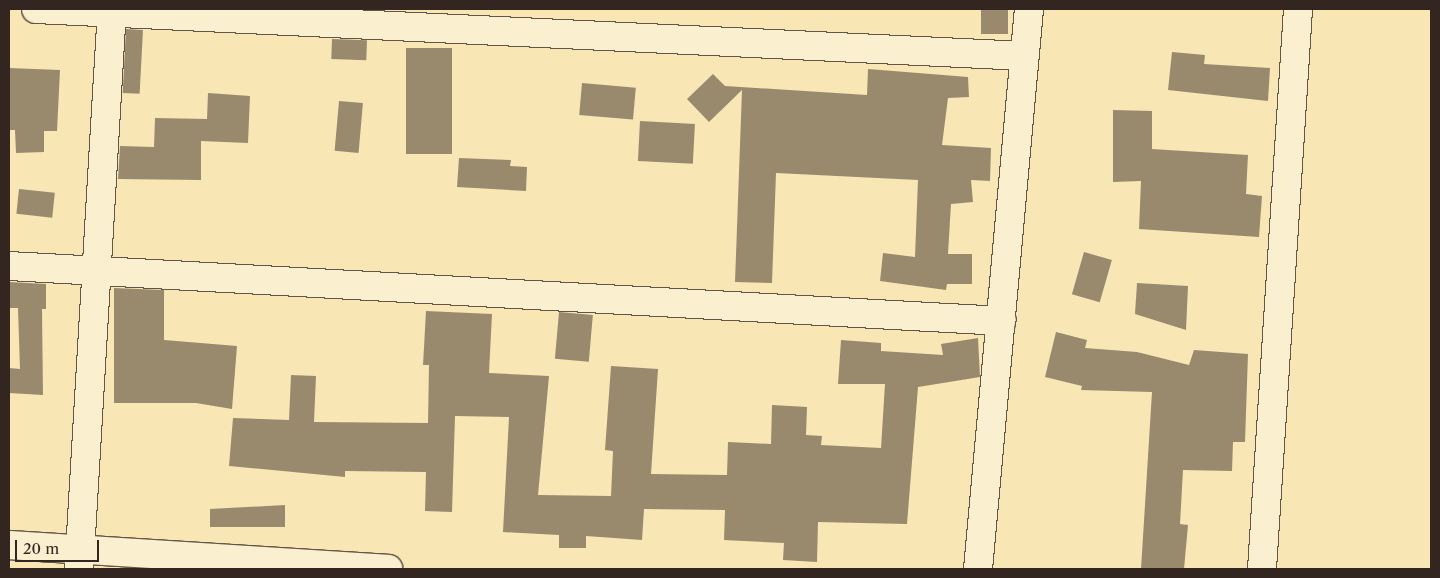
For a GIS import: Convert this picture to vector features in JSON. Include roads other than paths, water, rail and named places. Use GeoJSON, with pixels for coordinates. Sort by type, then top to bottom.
{"type":"FeatureCollection","features":[{"type":"Feature","properties":{"kind":"street"},"geometry":{"type":"LineString","coordinates":[[36,9],[112,11],[1024,56]]}},
{"type":"Feature","properties":{"kind":"street"},"geometry":{"type":"LineString","coordinates":[[978,569],[1029,9]]}},
{"type":"Feature","properties":{"kind":"street"},"geometry":{"type":"LineString","coordinates":[[1262,569],[1298,9]]}},
{"type":"Feature","properties":{"kind":"street"},"geometry":{"type":"LineString","coordinates":[[80,560],[112,11]]}},
{"type":"Feature","properties":{"kind":"street"},"geometry":{"type":"LineString","coordinates":[[9,266],[1001,321]]}},
{"type":"Feature","properties":{"kind":"street"},"geometry":{"type":"LineString","coordinates":[[9,545],[80,560],[388,569]]}}]}
